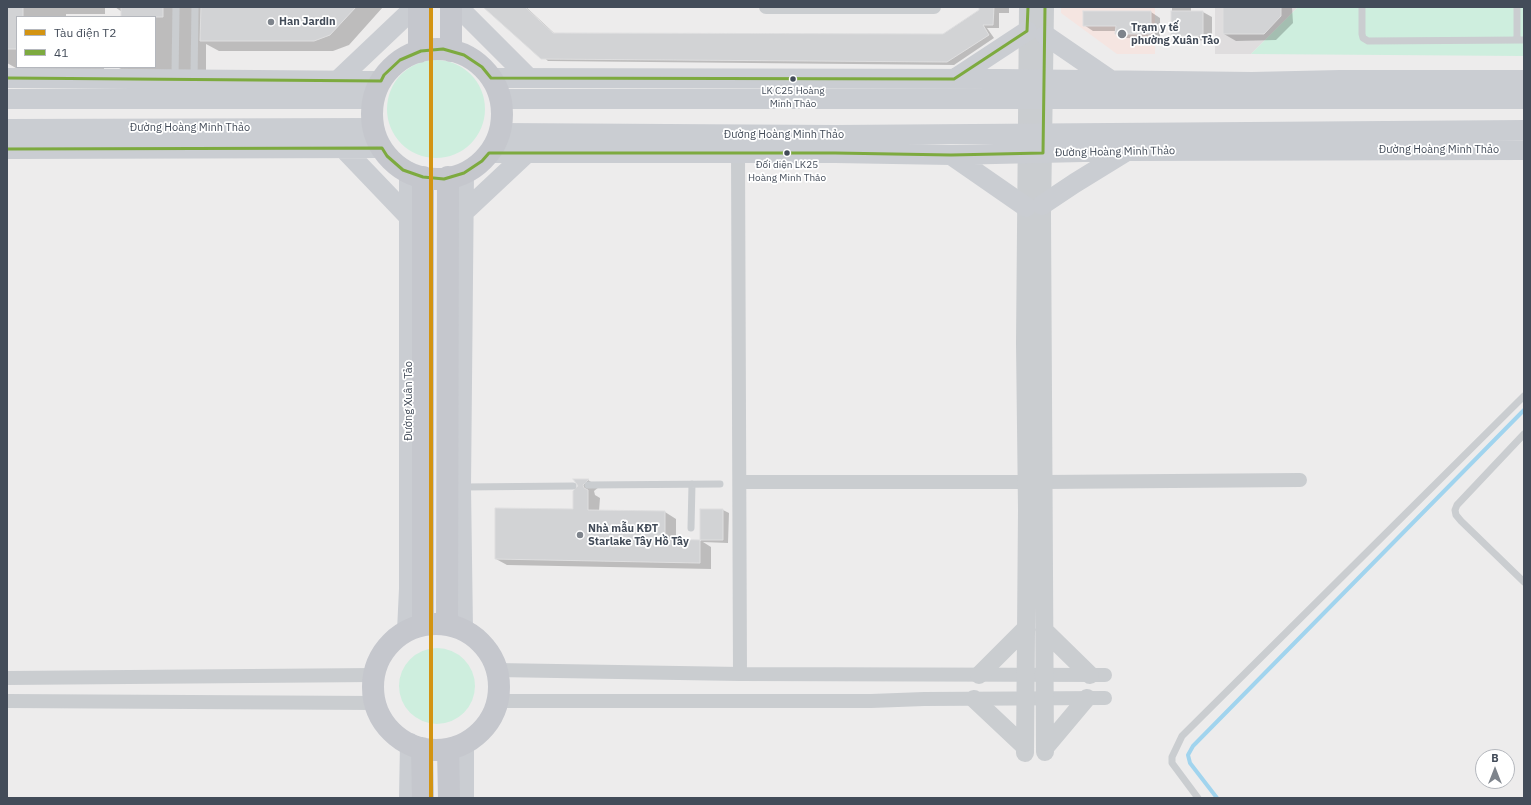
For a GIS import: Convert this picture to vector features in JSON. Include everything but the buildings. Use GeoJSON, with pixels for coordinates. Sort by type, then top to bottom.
{"type":"FeatureCollection","features":[{"type":"Feature","properties":{"kind":"main road"},"geometry":{"type":"LineString","coordinates":[[337,80],[415,7]]}},
{"type":"Feature","properties":{"kind":"main road"},"geometry":{"type":"LineString","coordinates":[[419,7],[419,52]]}},
{"type":"Feature","properties":{"kind":"main road"},"geometry":{"type":"LineString","coordinates":[[451,7],[451,51]]}},
{"type":"Feature","properties":{"kind":"main road"},"geometry":{"type":"LineString","coordinates":[[458,7],[529,78]]}},
{"type":"Feature","properties":{"kind":"main road"},"geometry":{"type":"LineString","coordinates":[[954,89],[1036,33],[1112,80]]}},
{"type":"Feature","properties":{"kind":"main road"},"geometry":{"type":"LineString","coordinates":[[443,49],[451,51],[464,55],[482,67],[495,84],[501,104],[500,133],[490,152],[482,161],[456,175],[416,175],[403,170],[387,156],[376,137],[371,116],[378,90],[384,75],[400,60],[419,52],[443,49]]}},
{"type":"Feature","properties":{"kind":"main road"},"geometry":{"type":"LineString","coordinates":[[7,78],[75,74],[185,80],[337,80],[378,90]]}},
{"type":"Feature","properties":{"kind":"main road"},"geometry":{"type":"LineString","coordinates":[[491,78],[954,89],[1027,99],[1252,91],[1340,80],[1524,80]]}},
{"type":"Feature","properties":{"kind":"main road"},"geometry":{"type":"LineString","coordinates":[[500,99],[954,89],[1027,80],[1112,80],[1252,91],[1524,99]]}},
{"type":"Feature","properties":{"kind":"main road"},"geometry":{"type":"LineString","coordinates":[[7,99],[378,90]]}},
{"type":"Feature","properties":{"kind":"main road","name":"Đường Hoàng Minh Thảo"},"geometry":{"type":"LineString","coordinates":[[7,129],[374,128]]}},
{"type":"Feature","properties":{"kind":"main road","name":"Đường Hoàng Minh Thảo"},"geometry":{"type":"LineString","coordinates":[[500,133],[835,144],[951,155],[1035,153],[1127,141],[1524,130]]}},
{"type":"Feature","properties":{"kind":"main road","name":"Đường Hoàng Minh Thảo"},"geometry":{"type":"LineString","coordinates":[[490,152],[738,152],[835,144],[1026,132],[1127,141],[1524,150]]}},
{"type":"Feature","properties":{"kind":"main road"},"geometry":{"type":"LineString","coordinates":[[951,155],[1037,209],[1075,183],[1127,141]]}},
{"type":"Feature","properties":{"kind":"main road"},"geometry":{"type":"LineString","coordinates":[[343,148],[409,217]]}},
{"type":"Feature","properties":{"kind":"main road","name":"Đường Hoàng Minh Thảo"},"geometry":{"type":"LineString","coordinates":[[7,149],[382,148]]}},
{"type":"Feature","properties":{"kind":"main road"},"geometry":{"type":"LineString","coordinates":[[463,213],[527,152]]}},
{"type":"Feature","properties":{"kind":"main road","name":"Đường Xuân Tảo"},"geometry":{"type":"LineString","coordinates":[[415,628],[409,589],[409,217],[416,175]]}},
{"type":"Feature","properties":{"kind":"main road","name":"Đường Xuân Tảo"},"geometry":{"type":"LineString","coordinates":[[415,628],[416,175]]}},
{"type":"Feature","properties":{"kind":"main road"},"geometry":{"type":"LineString","coordinates":[[455,627],[461,487],[463,213],[456,175]]}},
{"type":"Feature","properties":{"kind":"main road"},"geometry":{"type":"LineString","coordinates":[[455,627],[456,175]]}},
{"type":"Feature","properties":{"kind":"main road"},"geometry":{"type":"LineString","coordinates":[[455,627],[480,642],[493,660],[498,680],[497,701],[489,721],[474,736],[456,746],[416,745],[404,741],[390,731],[380,716],[375,703],[372,682],[376,665],[383,651],[394,639],[415,628],[455,627]]}},
{"type":"Feature","properties":{"kind":"main road"},"geometry":{"type":"LineString","coordinates":[[409,798],[416,745]]}},
{"type":"Feature","properties":{"kind":"main road"},"geometry":{"type":"LineString","coordinates":[[416,745],[423,798]]}},
{"type":"Feature","properties":{"kind":"main road"},"geometry":{"type":"LineString","coordinates":[[449,798],[456,746]]}},
{"type":"Feature","properties":{"kind":"main road"},"geometry":{"type":"LineString","coordinates":[[456,746],[464,798]]}},
{"type":"Feature","properties":{"kind":"street"},"geometry":{"type":"LineString","coordinates":[[766,7],[934,7]]}},
{"type":"Feature","properties":{"kind":"street"},"geometry":{"type":"LineString","coordinates":[[1028,7],[1036,33],[1035,153],[1044,482],[1045,750],[1087,698]]}},
{"type":"Feature","properties":{"kind":"street"},"geometry":{"type":"LineString","coordinates":[[1035,153],[1026,132],[1027,80],[1036,33],[1045,7]]}},
{"type":"Feature","properties":{"kind":"street"},"geometry":{"type":"LineString","coordinates":[[738,152],[740,674]]}},
{"type":"Feature","properties":{"kind":"street"},"geometry":{"type":"LineString","coordinates":[[974,699],[1025,750],[1026,482],[1037,209]]}},
{"type":"Feature","properties":{"kind":"street"},"geometry":{"type":"LineString","coordinates":[[1044,482],[1300,480]]}},
{"type":"Feature","properties":{"kind":"street"},"geometry":{"type":"LineString","coordinates":[[740,482],[1026,482]]}},
{"type":"Feature","properties":{"kind":"street"},"geometry":{"type":"LineString","coordinates":[[979,675],[1026,628]]}},
{"type":"Feature","properties":{"kind":"street"},"geometry":{"type":"LineString","coordinates":[[1044,630],[1097,675]]}},
{"type":"Feature","properties":{"kind":"street"},"geometry":{"type":"LineString","coordinates":[[496,670],[740,674],[1097,675]]}},
{"type":"Feature","properties":{"kind":"street"},"geometry":{"type":"LineString","coordinates":[[7,678],[374,675]]}},
{"type":"Feature","properties":{"kind":"street"},"geometry":{"type":"LineString","coordinates":[[497,701],[871,702],[974,699],[1105,698]]}},
{"type":"Feature","properties":{"kind":"street"},"geometry":{"type":"LineString","coordinates":[[7,700],[375,703]]}},
{"type":"Feature","properties":{"kind":"lane"},"geometry":{"type":"LineString","coordinates":[[176,7],[185,80]]}},
{"type":"Feature","properties":{"kind":"lane"},"geometry":{"type":"LineString","coordinates":[[185,80],[195,7]]}},
{"type":"Feature","properties":{"kind":"lane"},"geometry":{"type":"LineString","coordinates":[[1362,7],[1362,34],[1363,38],[1368,41],[1520,40],[1517,7]]}},
{"type":"Feature","properties":{"kind":"lane"},"geometry":{"type":"LineString","coordinates":[[1198,798],[1174,766],[1172,757],[1182,736],[1524,396]]}},
{"type":"Feature","properties":{"kind":"lane"},"geometry":{"type":"LineString","coordinates":[[1524,434],[1457,505],[1455,510],[1456,515],[1461,521],[1524,582]]}},
{"type":"Feature","properties":{"kind":"lane"},"geometry":{"type":"LineString","coordinates":[[691,528],[692,484]]}},
{"type":"Feature","properties":{"kind":"lane"},"geometry":{"type":"LineString","coordinates":[[588,486],[720,484]]}},
{"type":"Feature","properties":{"kind":"lane"},"geometry":{"type":"LineString","coordinates":[[461,487],[573,486]]}},
{"type":"Feature","properties":{"kind":"shaded area","name":"Trạm y tế phường Xuân Tảo"},"geometry":{"type":"Polygon","coordinates":[[[1061,7],[1155,7],[1155,54],[1117,54],[1061,13],[1061,7]]]}},
{"type":"Feature","properties":{"kind":"shaded area"},"geometry":{"type":"Polygon","coordinates":[[[1215,7],[1298,7],[1251,54],[1215,54],[1215,7]]]}},
{"type":"Feature","properties":{"kind":"green space"},"geometry":{"type":"Polygon","coordinates":[[[1298,7],[1524,7],[1524,56],[1251,54],[1298,7]]]}},
{"type":"Feature","properties":{"kind":"green space"},"geometry":{"type":"Polygon","coordinates":[[[436,60],[455,63],[471,74],[482,90],[485,109],[482,128],[471,144],[455,155],[436,158],[417,155],[401,144],[390,128],[387,109],[390,90],[401,74],[417,63],[436,60]]]}},
{"type":"Feature","properties":{"kind":"green space"},"geometry":{"type":"Polygon","coordinates":[[[429,648],[445,648],[458,654],[469,665],[475,678],[473,701],[458,718],[445,724],[429,724],[416,718],[401,701],[399,694],[399,678],[405,665],[422,650],[429,648]]]}},
{"type":"Feature","properties":{"kind":"waterway"},"geometry":{"type":"LineString","coordinates":[[1217,798],[1190,763],[1188,755],[1193,746],[1524,410]]}},
{"type":"Feature","properties":{"kind":"metro line","name":"T2"},"geometry":{"type":"LineString","coordinates":[[431,7],[431,798]]}},
{"type":"Feature","properties":{"kind":"transit line","name":"41"},"geometry":{"type":"LineString","coordinates":[[7,78],[381,81],[384,75],[400,60],[421,51],[443,49],[464,55],[482,67],[491,78],[954,79],[1027,31],[1028,7]]}},
{"type":"Feature","properties":{"kind":"transit line","name":"41"},"geometry":{"type":"LineString","coordinates":[[7,149],[382,148],[387,156],[403,170],[423,177],[444,179],[464,173],[482,161],[489,153],[835,153],[951,155],[1043,153],[1045,7]]}},
{"type":"Feature","properties":{"kind":"place","name":"Han Jardin"},"geometry":{"type":"Point","coordinates":[271,22]}},
{"type":"Feature","properties":{"kind":"place","name":"Trạm y tế phường Xuân Tảo"},"geometry":{"type":"Point","coordinates":[1122,34]}},
{"type":"Feature","properties":{"kind":"place","name":"LK C25 Hoàng Minh Thảo"},"geometry":{"type":"Point","coordinates":[793,79]}},
{"type":"Feature","properties":{"kind":"place","name":"Đối diện LK25 Hoàng Minh Thảo"},"geometry":{"type":"Point","coordinates":[787,153]}},
{"type":"Feature","properties":{"kind":"place","name":"Nhà mẫu KĐT Starlake Tây Hồ Tây"},"geometry":{"type":"Point","coordinates":[580,535]}}]}
